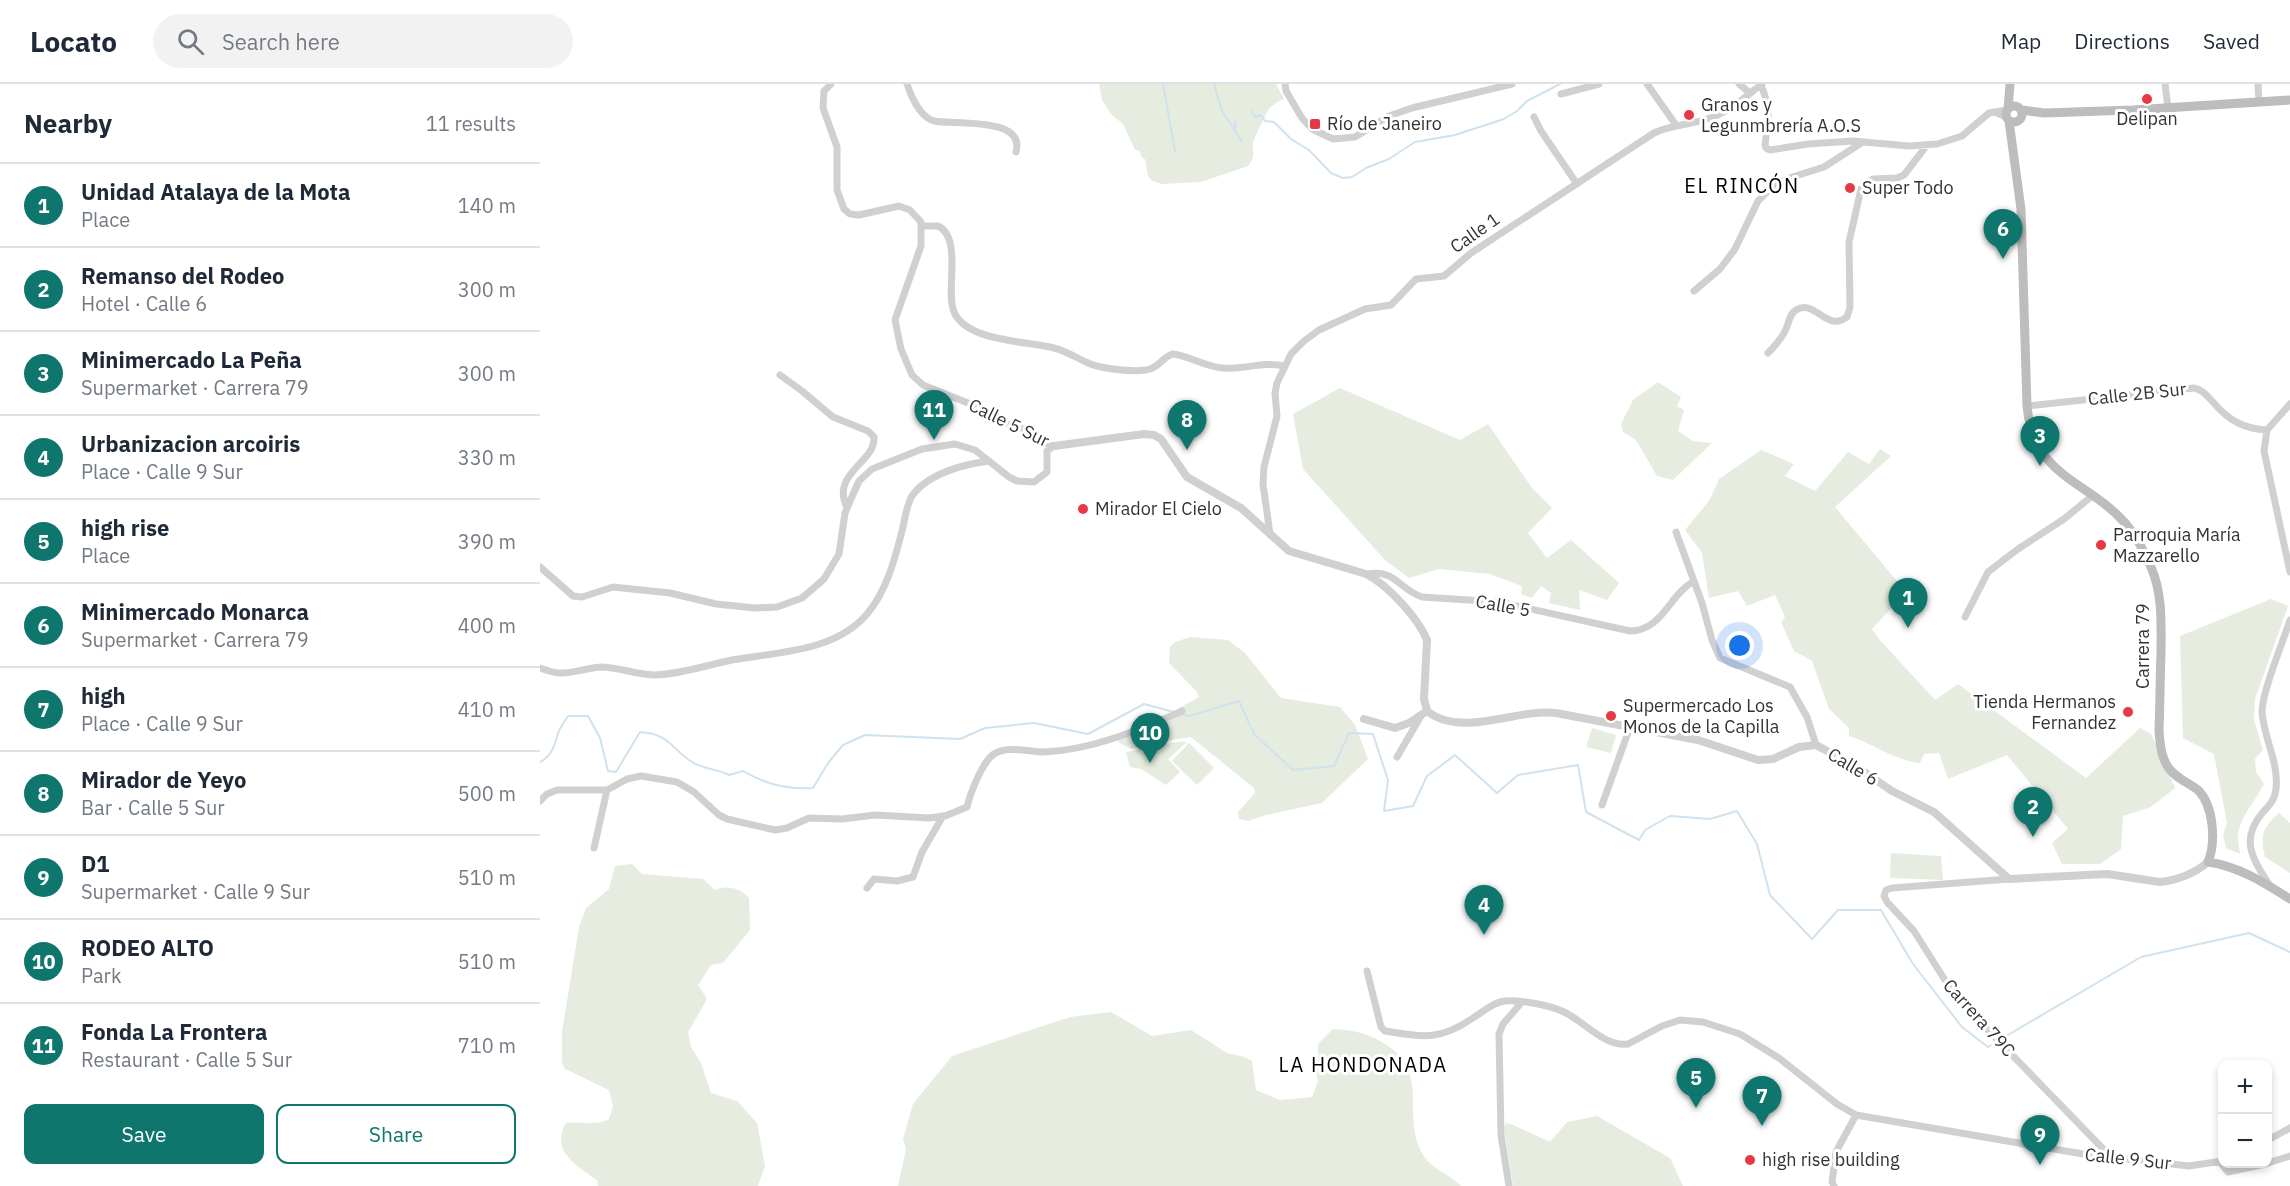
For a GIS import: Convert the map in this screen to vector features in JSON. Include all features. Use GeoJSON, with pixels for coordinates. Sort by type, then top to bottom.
{"type":"FeatureCollection","features":[{"type":"Feature","properties":{"kind":"main road"},"geometry":{"type":"LineString","coordinates":[[2010,84],[2009,94],[2013,114],[2168,108],[2290,100]]}},
{"type":"Feature","properties":{"kind":"main road","name":"Carrera 79"},"geometry":{"type":"LineString","coordinates":[[2013,114],[2011,138],[2021,208],[2027,406],[2031,431],[2042,454],[2056,470],[2126,524],[2146,557],[2157,582],[2161,609],[2159,731],[2162,751],[2171,771],[2197,790],[2206,802],[2212,841],[2208,862]]}},
{"type":"Feature","properties":{"kind":"main road"},"geometry":{"type":"LineString","coordinates":[[2208,862],[2225,866],[2271,887],[2290,899]]}},
{"type":"Feature","properties":{"kind":"street"},"geometry":{"type":"LineString","coordinates":[[831,84],[824,91],[823,108],[837,147],[837,190],[844,208],[850,214],[859,215],[888,207],[903,207],[917,216],[921,226],[938,226],[948,236],[953,305],[958,319],[993,338],[1057,349],[1095,366],[1151,369],[1173,354],[1220,368],[1239,368],[1265,363],[1284,366]]}},
{"type":"Feature","properties":{"kind":"street"},"geometry":{"type":"LineString","coordinates":[[907,84],[919,107],[933,121],[990,125],[1014,137],[1017,143],[1016,152]]}},
{"type":"Feature","properties":{"kind":"street"},"geometry":{"type":"LineString","coordinates":[[1285,84],[1286,91],[1302,118],[1312,129],[1333,139],[1355,137],[1389,116],[1412,108],[1512,84]]}},
{"type":"Feature","properties":{"kind":"street"},"geometry":{"type":"LineString","coordinates":[[1561,94],[1599,84]]}},
{"type":"Feature","properties":{"kind":"street"},"geometry":{"type":"LineString","coordinates":[[1647,84],[1676,125]]}},
{"type":"Feature","properties":{"kind":"street"},"geometry":{"type":"LineString","coordinates":[[1739,84],[1750,93],[1761,84],[1769,119],[1765,146],[1768,150],[1808,144],[1865,141],[1927,145],[1957,139],[1984,116],[1995,112],[2013,114]]}},
{"type":"Feature","properties":{"kind":"street"},"geometry":{"type":"LineString","coordinates":[[2165,84],[2168,108]]}},
{"type":"Feature","properties":{"kind":"street"},"geometry":{"type":"LineString","coordinates":[[2258,84],[2259,102]]}},
{"type":"Feature","properties":{"kind":"street","name":"Calle 1"},"geometry":{"type":"LineString","coordinates":[[1270,534],[1263,479],[1277,416],[1276,389],[1284,366],[1297,347],[1319,330],[1365,309],[1391,304],[1419,278],[1444,276],[1471,253],[1654,133],[1676,125],[1714,117],[1750,93]]}},
{"type":"Feature","properties":{"kind":"street"},"geometry":{"type":"LineString","coordinates":[[1534,117],[1577,184]]}},
{"type":"Feature","properties":{"kind":"street"},"geometry":{"type":"LineString","coordinates":[[1694,291],[1720,269],[1735,249],[1758,201],[1772,187],[1824,167],[1865,141]]}},
{"type":"Feature","properties":{"kind":"street"},"geometry":{"type":"LineString","coordinates":[[1768,353],[1781,338],[1796,310],[1808,308],[1832,322],[1847,318],[1850,307],[1849,242],[1861,189],[1873,179],[1902,176],[1927,145]]}},
{"type":"Feature","properties":{"kind":"street","name":"Calle 5 Sur"},"geometry":{"type":"LineString","coordinates":[[921,226],[920,252],[895,320],[904,360],[912,375],[923,385],[969,403],[997,421],[1021,428],[1054,446],[1144,434],[1154,435],[1161,439],[1187,477],[1233,502],[1294,553],[1366,574]]}},
{"type":"Feature","properties":{"kind":"street"},"geometry":{"type":"LineString","coordinates":[[780,375],[833,417],[872,435],[873,445],[845,484],[843,497],[847,507]]}},
{"type":"Feature","properties":{"kind":"street","name":"Calle 2B Sur"},"geometry":{"type":"LineString","coordinates":[[2027,406],[2194,388],[2202,391],[2230,419],[2250,429],[2267,430]]}},
{"type":"Feature","properties":{"kind":"street"},"geometry":{"type":"LineString","coordinates":[[2290,404],[2267,430],[2264,451],[2290,572]]}},
{"type":"Feature","properties":{"kind":"street"},"geometry":{"type":"LineString","coordinates":[[540,567],[573,596],[582,597],[613,587],[670,593],[716,603],[755,608],[777,607],[801,598],[824,579],[838,554],[847,507],[860,481],[866,474],[881,465],[940,445],[960,444],[975,450],[1013,480],[1031,483],[1047,472],[1047,452],[1054,446]]}},
{"type":"Feature","properties":{"kind":"street"},"geometry":{"type":"LineString","coordinates":[[540,668],[558,673],[605,667],[644,675],[671,674],[733,660],[793,651],[834,638],[868,614],[880,593],[897,552],[909,503],[916,491],[951,468],[988,460]]}},
{"type":"Feature","properties":{"kind":"street"},"geometry":{"type":"LineString","coordinates":[[1965,617],[1988,572],[2064,519],[2092,496]]}},
{"type":"Feature","properties":{"kind":"street"},"geometry":{"type":"LineString","coordinates":[[1676,532],[1720,658],[1790,687],[1807,717],[1816,745]]}},
{"type":"Feature","properties":{"kind":"street"},"geometry":{"type":"LineString","coordinates":[[1366,574],[1388,591],[1424,632],[1427,640],[1425,712],[1397,757]]}},
{"type":"Feature","properties":{"kind":"street","name":"Calle 5"},"geometry":{"type":"LineString","coordinates":[[1366,574],[1386,574],[1414,594],[1428,598],[1452,597],[1499,602],[1599,623],[1618,630],[1639,631],[1656,623],[1682,590],[1694,581]]}},
{"type":"Feature","properties":{"kind":"street"},"geometry":{"type":"LineString","coordinates":[[2271,887],[2255,861],[2250,840],[2254,824],[2270,805],[2275,794],[2276,772],[2262,706],[2290,620]]}},
{"type":"Feature","properties":{"kind":"street"},"geometry":{"type":"LineString","coordinates":[[540,801],[547,794],[557,790],[607,790],[627,779],[641,776],[681,784],[727,819],[775,830],[787,828],[809,818],[842,819],[875,815],[929,818],[943,816],[967,807],[971,793],[987,761],[994,754],[1004,750],[1043,752],[1072,750],[1130,733],[1182,711]]}},
{"type":"Feature","properties":{"kind":"street"},"geometry":{"type":"LineString","coordinates":[[1364,719],[1395,728],[1410,723],[1425,712]]}},
{"type":"Feature","properties":{"kind":"street","name":"Calle 6"},"geometry":{"type":"LineString","coordinates":[[1425,712],[1447,720],[1474,722],[1545,712],[1698,740],[1758,760],[1773,759],[1799,747],[1816,745],[1857,767],[1892,791],[1934,812],[2009,879]]}},
{"type":"Feature","properties":{"kind":"street"},"geometry":{"type":"LineString","coordinates":[[1602,805],[1630,727]]}},
{"type":"Feature","properties":{"kind":"street"},"geometry":{"type":"LineString","coordinates":[[594,848],[607,790]]}},
{"type":"Feature","properties":{"kind":"street"},"geometry":{"type":"LineString","coordinates":[[867,888],[874,879],[897,881],[913,878],[922,852],[943,816]]}},
{"type":"Feature","properties":{"kind":"street"},"geometry":{"type":"LineString","coordinates":[[2009,879],[2107,874],[2168,881],[2191,874],[2208,862]]}},
{"type":"Feature","properties":{"kind":"street","name":"Carrera 79C"},"geometry":{"type":"LineString","coordinates":[[2009,879],[1892,888],[1887,890],[1885,898],[1914,931],[1955,996],[2112,1158]]}},
{"type":"Feature","properties":{"kind":"street","name":"Calle 9 Sur"},"geometry":{"type":"LineString","coordinates":[[1367,971],[1381,1027],[1385,1031],[1425,1038],[1442,1035],[1497,1003],[1506,1001],[1546,1005],[1564,1012],[1611,1043],[1620,1045],[1628,1044],[1662,1026],[1680,1020],[1703,1022],[1740,1034],[1779,1058],[1837,1104],[1856,1115],[2112,1158],[2189,1166],[2218,1162]]}},
{"type":"Feature","properties":{"kind":"street"},"geometry":{"type":"LineString","coordinates":[[1509,1186],[1501,1135],[1499,1034],[1503,1024],[1521,1003]]}},
{"type":"Feature","properties":{"kind":"street"},"geometry":{"type":"LineString","coordinates":[[1834,1186],[1832,1182],[1836,1152],[1856,1115]]}},
{"type":"Feature","properties":{"kind":"street"},"geometry":{"type":"LineString","coordinates":[[2272,1138],[2290,1128]]}},
{"type":"Feature","properties":{"kind":"street"},"geometry":{"type":"LineString","coordinates":[[2083,1154],[2088,1149],[2090,1137]]}},
{"type":"Feature","properties":{"kind":"street"},"geometry":{"type":"LineString","coordinates":[[2272,1161],[2290,1156]]}},
{"type":"Feature","properties":{"kind":"street"},"geometry":{"type":"LineString","coordinates":[[2225,1168],[2228,1172],[2245,1168]]}},
{"type":"Feature","properties":{"kind":"shaded area"},"geometry":{"type":"Polygon","coordinates":[[[1099,84],[1276,84],[1284,99],[1268,110],[1254,142],[1253,158],[1248,166],[1201,182],[1162,184],[1152,181],[1148,176],[1145,159],[1142,158],[1139,150],[1135,150],[1123,124],[1111,114],[1102,100],[1099,84]]]}},
{"type":"Feature","properties":{"kind":"shaded area"},"geometry":{"type":"Polygon","coordinates":[[[1658,382],[1681,397],[1677,406],[1684,410],[1678,431],[1693,441],[1712,443],[1673,480],[1657,476],[1636,440],[1623,432],[1621,424],[1633,400],[1658,382]]]}},
{"type":"Feature","properties":{"kind":"shaded area"},"geometry":{"type":"Polygon","coordinates":[[[1340,388],[1460,440],[1488,424],[1532,488],[1552,508],[1528,533],[1547,558],[1571,540],[1619,583],[1607,600],[1579,590],[1580,610],[1549,603],[1551,593],[1541,586],[1532,598],[1521,594],[1522,586],[1490,574],[1439,569],[1409,578],[1385,560],[1303,469],[1293,414],[1340,388]]]}},
{"type":"Feature","properties":{"kind":"shaded area"},"geometry":{"type":"Polygon","coordinates":[[[1880,449],[1891,456],[1835,507],[1906,592],[1872,629],[1935,700],[1958,684],[2086,778],[2140,728],[2151,734],[2175,788],[2151,807],[2123,816],[2121,849],[2100,864],[2062,864],[2052,843],[2068,829],[2007,755],[1948,779],[1939,753],[1924,754],[1920,763],[1911,762],[1849,736],[1849,728],[1829,709],[1812,661],[1794,651],[1781,622],[1785,617],[1775,595],[1747,606],[1738,591],[1709,598],[1702,553],[1685,530],[1709,501],[1719,479],[1761,450],[1794,464],[1785,476],[1815,491],[1848,452],[1869,464],[1880,449]]]}},
{"type":"Feature","properties":{"kind":"shaded area"},"geometry":{"type":"Polygon","coordinates":[[[2271,599],[2288,606],[2255,699],[2254,720],[2263,750],[2255,759],[2256,772],[2264,784],[2239,828],[2240,854],[2226,848],[2223,835],[2227,823],[2214,754],[2183,738],[2180,636],[2271,599]]]}},
{"type":"Feature","properties":{"kind":"shaded area"},"geometry":{"type":"Polygon","coordinates":[[[1190,637],[1228,640],[1245,653],[1281,698],[1340,707],[1355,725],[1368,759],[1322,803],[1248,821],[1239,819],[1238,812],[1255,793],[1254,788],[1191,737],[1131,749],[1118,742],[1119,739],[1139,731],[1199,697],[1197,692],[1169,663],[1170,647],[1175,642],[1190,637]]]}},
{"type":"Feature","properties":{"kind":"shaded area"},"geometry":{"type":"Polygon","coordinates":[[[1592,728],[1616,735],[1611,753],[1586,747],[1592,728]]]}},
{"type":"Feature","properties":{"kind":"shaded area"},"geometry":{"type":"Polygon","coordinates":[[[1187,742],[1168,759],[1180,772],[1166,785],[1141,769],[1130,767],[1126,752],[1187,742]]]}},
{"type":"Feature","properties":{"kind":"shaded area"},"geometry":{"type":"Polygon","coordinates":[[[1189,743],[1214,768],[1197,785],[1172,761],[1189,743]]]}},
{"type":"Feature","properties":{"kind":"shaded area"},"geometry":{"type":"Polygon","coordinates":[[[2279,813],[2290,823],[2290,873],[2265,857],[2263,849],[2264,832],[2279,813]]]}},
{"type":"Feature","properties":{"kind":"shaded area"},"geometry":{"type":"Polygon","coordinates":[[[1891,853],[1941,856],[1943,880],[1890,878],[1891,853]]]}},
{"type":"Feature","properties":{"kind":"shaded area"},"geometry":{"type":"Polygon","coordinates":[[[632,864],[642,874],[703,879],[715,890],[734,888],[749,898],[750,930],[723,963],[711,965],[698,985],[706,1001],[688,1032],[691,1047],[701,1063],[711,1093],[737,1101],[757,1123],[765,1166],[758,1186],[598,1186],[597,1180],[574,1163],[563,1149],[562,1133],[566,1123],[604,1121],[609,1119],[613,1106],[609,1090],[565,1069],[562,1063],[562,1032],[579,927],[586,908],[609,889],[615,866],[632,864]]]}},
{"type":"Feature","properties":{"kind":"shaded area"},"geometry":{"type":"Polygon","coordinates":[[[1111,1012],[1152,1036],[1191,1030],[1227,1053],[1252,1061],[1256,1090],[1280,1100],[1312,1097],[1318,1081],[1315,1066],[1318,1058],[1318,1044],[1333,1029],[1354,1031],[1373,1037],[1399,1055],[1407,1068],[1413,1095],[1416,1138],[1422,1153],[1430,1163],[1461,1186],[898,1186],[906,1149],[903,1139],[913,1104],[952,1056],[1070,1017],[1111,1012]]]}},
{"type":"Feature","properties":{"kind":"shaded area"},"geometry":{"type":"Polygon","coordinates":[[[1597,1116],[1670,1158],[1683,1186],[1513,1186],[1504,1128],[1506,1123],[1550,1142],[1567,1122],[1597,1116]]]}},
{"type":"Feature","properties":{"kind":"waterway"},"geometry":{"type":"LineString","coordinates":[[1163,84],[1175,151]]}},
{"type":"Feature","properties":{"kind":"waterway"},"geometry":{"type":"LineString","coordinates":[[1214,84],[1222,111],[1242,142]]}},
{"type":"Feature","properties":{"kind":"waterway"},"geometry":{"type":"LineString","coordinates":[[1251,111],[1255,117],[1261,115],[1265,121],[1274,122],[1291,139],[1309,150],[1331,173],[1343,178],[1352,177],[1366,168],[1389,159],[1415,142],[1455,135],[1504,119],[1527,101],[1560,84]]}},
{"type":"Feature","properties":{"kind":"waterway"},"geometry":{"type":"LineString","coordinates":[[1235,121],[1235,130]]}},
{"type":"Feature","properties":{"kind":"waterway"},"geometry":{"type":"LineString","coordinates":[[1180,714],[1189,716],[1239,701],[1254,734],[1293,770],[1334,766],[1349,733],[1373,734],[1388,780],[1384,811],[1413,806],[1427,776],[1455,755],[1497,793],[1518,775],[1578,765],[1586,812],[1639,840],[1645,830],[1670,816],[1710,819],[1737,811],[1757,844],[1770,895],[1812,939],[1838,910],[1881,910],[1913,964],[1962,1027],[1988,1047],[1996,1042]]}},
{"type":"Feature","properties":{"kind":"waterway"},"geometry":{"type":"LineString","coordinates":[[540,762],[552,750],[568,716],[588,716],[600,738],[608,771],[616,772],[640,732],[650,733],[664,739],[685,757],[701,766],[729,775],[743,771],[768,783],[786,787],[813,788],[828,763],[843,745],[865,735],[960,739],[985,728],[1034,723],[1088,734],[1144,704],[1174,712]]}},
{"type":"Feature","properties":{"kind":"waterway"},"geometry":{"type":"LineString","coordinates":[[2001,1039],[2141,957],[2249,933],[2290,952]]}},
{"type":"Feature","properties":{"kind":"place","name":"Delipan"},"geometry":{"type":"Point","coordinates":[2147,99]}},
{"type":"Feature","properties":{"kind":"place","name":"Granos y Legunmbrería A.O.S"},"geometry":{"type":"Point","coordinates":[1689,115]}},
{"type":"Feature","properties":{"kind":"place","name":"Río de Janeiro"},"geometry":{"type":"Point","coordinates":[1315,124]}},
{"type":"Feature","properties":{"kind":"place","name":"Super Todo"},"geometry":{"type":"Point","coordinates":[1850,188]}},
{"type":"Feature","properties":{"kind":"place","name":"Minimercado Monarca"},"geometry":{"type":"Point","coordinates":[2003,259]}},
{"type":"Feature","properties":{"kind":"place","name":"Fonda La Frontera"},"geometry":{"type":"Point","coordinates":[934,440]}},
{"type":"Feature","properties":{"kind":"place","name":"Mirador de Yeyo"},"geometry":{"type":"Point","coordinates":[1187,450]}},
{"type":"Feature","properties":{"kind":"place","name":"Minimercado La Peña"},"geometry":{"type":"Point","coordinates":[2040,466]}},
{"type":"Feature","properties":{"kind":"place","name":"Mirador El Cielo"},"geometry":{"type":"Point","coordinates":[1083,509]}},
{"type":"Feature","properties":{"kind":"place","name":"Parroquia María Mazzarello"},"geometry":{"type":"Point","coordinates":[2101,545]}},
{"type":"Feature","properties":{"kind":"place","name":"Unidad Atalaya de la Mota"},"geometry":{"type":"Point","coordinates":[1908,628]}},
{"type":"Feature","properties":{"kind":"place","name":"Tienda Hermanos Fernandez"},"geometry":{"type":"Point","coordinates":[2128,712]}},
{"type":"Feature","properties":{"kind":"place","name":"Supermercado Los Monos de la Capilla"},"geometry":{"type":"Point","coordinates":[1611,716]}},
{"type":"Feature","properties":{"kind":"place","name":"RODEO ALTO"},"geometry":{"type":"Point","coordinates":[1150,763]}},
{"type":"Feature","properties":{"kind":"place","name":"Remanso del Rodeo"},"geometry":{"type":"Point","coordinates":[2033,837]}},
{"type":"Feature","properties":{"kind":"place","name":"Urbanizacion arcoiris"},"geometry":{"type":"Point","coordinates":[1484,935]}},
{"type":"Feature","properties":{"kind":"place","name":"high rise"},"geometry":{"type":"Point","coordinates":[1696,1108]}},
{"type":"Feature","properties":{"kind":"place","name":"high"},"geometry":{"type":"Point","coordinates":[1762,1126]}},
{"type":"Feature","properties":{"kind":"place","name":"high rise building"},"geometry":{"type":"Point","coordinates":[1750,1160]}},
{"type":"Feature","properties":{"kind":"place","name":"D1"},"geometry":{"type":"Point","coordinates":[2040,1165]}},
{"type":"Feature","properties":{"kind":"district","name":"EL RINCÓN"},"geometry":{"type":"Point","coordinates":[1742,186]}},
{"type":"Feature","properties":{"kind":"district","name":"LA HONDONADA"},"geometry":{"type":"Point","coordinates":[1363,1065]}}]}
